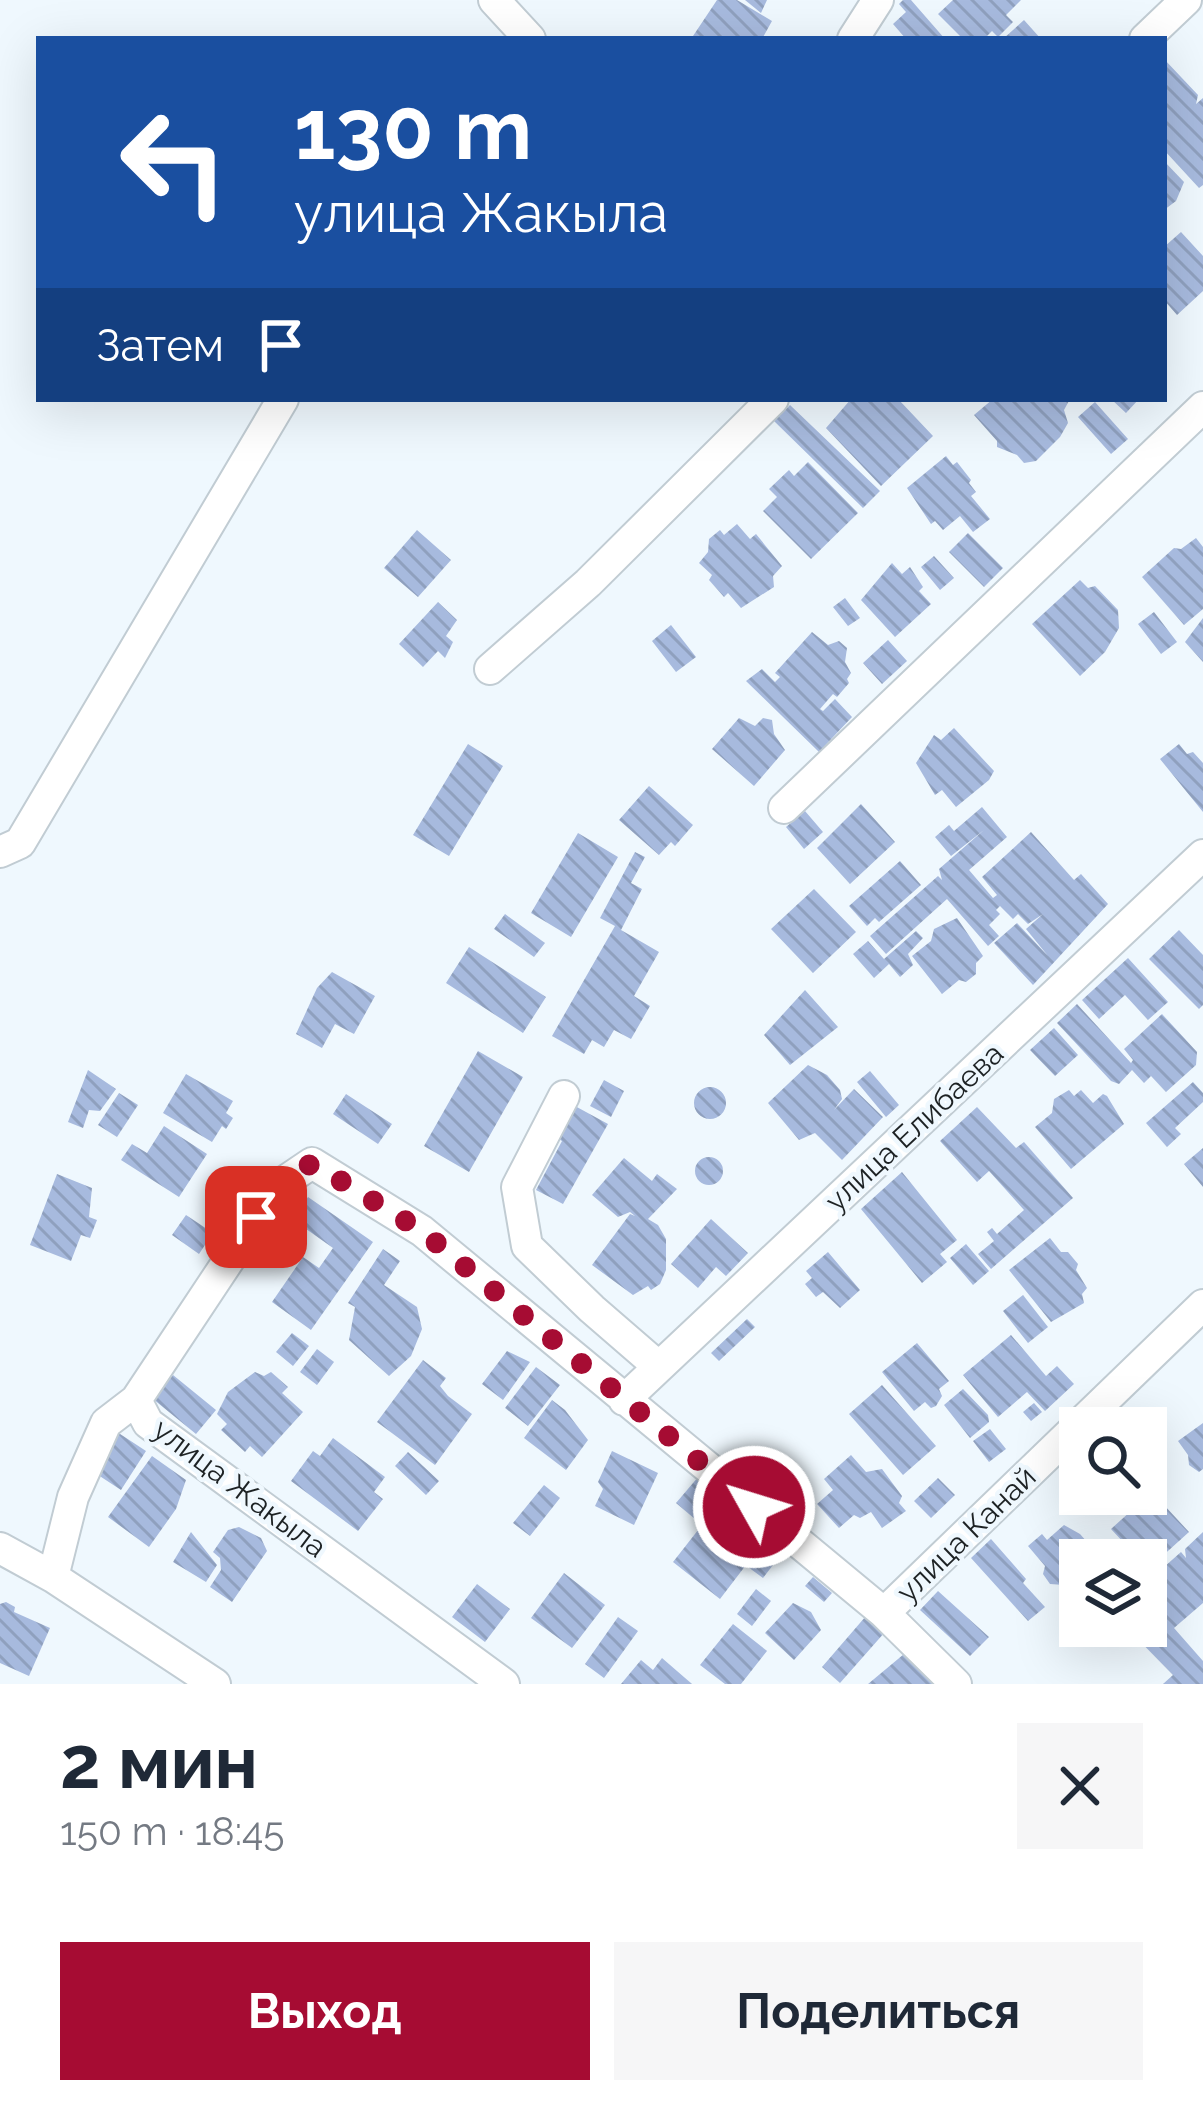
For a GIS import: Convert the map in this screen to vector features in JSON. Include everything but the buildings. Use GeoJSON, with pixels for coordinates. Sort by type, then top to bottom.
{"type":"FeatureCollection","features":[{"type":"Feature","properties":{"kind":"street"},"geometry":{"type":"LineString","coordinates":[[855,36],[878,0]]}},
{"type":"Feature","properties":{"kind":"street"},"geometry":{"type":"LineString","coordinates":[[1148,36],[1186,0]]}},
{"type":"Feature","properties":{"kind":"street"},"geometry":{"type":"LineString","coordinates":[[0,853],[20,843],[281,402]]}},
{"type":"Feature","properties":{"kind":"street"},"geometry":{"type":"LineString","coordinates":[[490,669],[588,583],[770,402]]}},
{"type":"Feature","properties":{"kind":"street"},"geometry":{"type":"LineString","coordinates":[[784,808],[1203,407]]}},
{"type":"Feature","properties":{"kind":"street","name":"улица Елибаева"},"geometry":{"type":"LineString","coordinates":[[624,1400],[1203,855]]}},
{"type":"Feature","properties":{"kind":"street"},"geometry":{"type":"LineString","coordinates":[[564,1096],[517,1186],[526,1246],[659,1366]]}},
{"type":"Feature","properties":{"kind":"street","name":"улица Жакыла"},"geometry":{"type":"LineString","coordinates":[[504,1684],[148,1423],[136,1400],[278,1186],[312,1163],[422,1231],[884,1613],[956,1684]]}},
{"type":"Feature","properties":{"kind":"street","name":"улица Канай"},"geometry":{"type":"LineString","coordinates":[[884,1613],[1203,1305]]}},
{"type":"Feature","properties":{"kind":"street"},"geometry":{"type":"LineString","coordinates":[[53,1577],[73,1497],[106,1423],[136,1400]]}},
{"type":"Feature","properties":{"kind":"street"},"geometry":{"type":"LineString","coordinates":[[0,1548],[53,1577],[215,1684]]}},
{"type":"Feature","properties":{"kind":"route"},"geometry":{"type":"LineString","coordinates":[[256,1217],[278,1186],[312,1163],[422,1231],[754,1507]]}}]}
